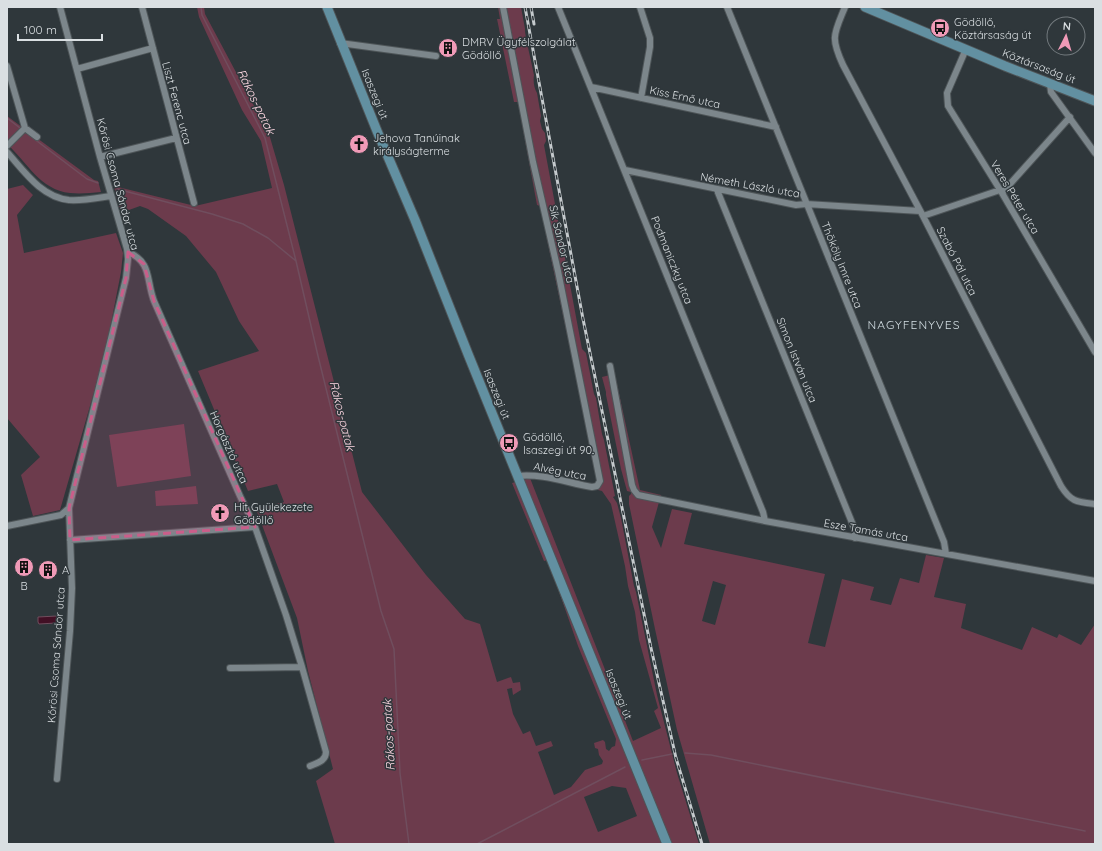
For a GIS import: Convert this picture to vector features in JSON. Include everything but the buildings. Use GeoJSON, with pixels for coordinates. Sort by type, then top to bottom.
{"type":"FeatureCollection","features":[{"type":"Feature","properties":{"kind":"main road","name":"Isaszegi út"},"geometry":{"type":"LineString","coordinates":[[327,7],[340,42],[415,220],[517,476],[667,844]]}},
{"type":"Feature","properties":{"kind":"main road","name":"Köztársaság út"},"geometry":{"type":"LineString","coordinates":[[865,7],[1050,84],[1095,101]]}},
{"type":"Feature","properties":{"kind":"street","name":"Kőrösi Csoma Sándor utca"},"geometry":{"type":"LineString","coordinates":[[57,779],[70,631],[72,588],[69,508],[126,278],[128,252],[100,157],[60,7]]}},
{"type":"Feature","properties":{"kind":"street","name":"Liszt Ferenc utca"},"geometry":{"type":"LineString","coordinates":[[142,7],[194,204]]}},
{"type":"Feature","properties":{"kind":"street","name":"Sík Sándor utca"},"geometry":{"type":"LineString","coordinates":[[503,7],[533,162],[558,271],[597,460],[600,479],[598,485]]}},
{"type":"Feature","properties":{"kind":"street","name":"Podmaniczky utca"},"geometry":{"type":"LineString","coordinates":[[558,7],[763,512],[765,521]]}},
{"type":"Feature","properties":{"kind":"street"},"geometry":{"type":"LineString","coordinates":[[640,7],[650,38],[650,47],[641,98]]}},
{"type":"Feature","properties":{"kind":"street","name":"Thököly Imre utca"},"geometry":{"type":"LineString","coordinates":[[727,7],[944,542],[946,554]]}},
{"type":"Feature","properties":{"kind":"street","name":"Szabó Pál utca"},"geometry":{"type":"LineString","coordinates":[[845,7],[834,34],[838,54],[922,213],[1060,486],[1070,498],[1077,502],[1095,504]]}},
{"type":"Feature","properties":{"kind":"street"},"geometry":{"type":"LineString","coordinates":[[340,42],[436,56]]}},
{"type":"Feature","properties":{"kind":"street"},"geometry":{"type":"LineString","coordinates":[[77,69],[153,48]]}},
{"type":"Feature","properties":{"kind":"street","name":"Veres Péter utca"},"geometry":{"type":"LineString","coordinates":[[966,49],[949,87],[947,101],[952,112],[1095,352]]}},
{"type":"Feature","properties":{"kind":"street"},"geometry":{"type":"LineString","coordinates":[[7,66],[25,128],[37,137]]}},
{"type":"Feature","properties":{"kind":"street"},"geometry":{"type":"LineString","coordinates":[[1050,84],[1051,92],[1095,153]]}},
{"type":"Feature","properties":{"kind":"street","name":"Kiss Ernő utca"},"geometry":{"type":"LineString","coordinates":[[591,87],[776,127]]}},
{"type":"Feature","properties":{"kind":"street","name":"Németh László utca"},"geometry":{"type":"LineString","coordinates":[[625,170],[796,205],[806,204],[922,213],[1001,192],[1070,117]]}},
{"type":"Feature","properties":{"kind":"street"},"geometry":{"type":"LineString","coordinates":[[7,146],[25,128]]}},
{"type":"Feature","properties":{"kind":"street"},"geometry":{"type":"LineString","coordinates":[[100,157],[176,138]]}},
{"type":"Feature","properties":{"kind":"street"},"geometry":{"type":"LineString","coordinates":[[7,152],[33,181],[52,195],[63,199],[74,200],[111,196]]}},
{"type":"Feature","properties":{"kind":"street","name":"Simon István utca"},"geometry":{"type":"LineString","coordinates":[[717,190],[855,530],[855,538]]}},
{"type":"Feature","properties":{"kind":"street","name":"Horgásztó utca"},"geometry":{"type":"LineString","coordinates":[[128,252],[137,256],[144,264],[154,301],[255,527],[286,614],[326,754],[323,760],[310,766]]}},
{"type":"Feature","properties":{"kind":"street","name":"Esze Tamás utca"},"geometry":{"type":"LineString","coordinates":[[610,366],[632,485],[636,493],[640,496],[855,538],[1095,581]]}},
{"type":"Feature","properties":{"kind":"street","name":"Alvég utca"},"geometry":{"type":"LineString","coordinates":[[517,476],[538,476],[592,487],[598,485]]}},
{"type":"Feature","properties":{"kind":"street"},"geometry":{"type":"LineString","coordinates":[[7,526],[60,515],[69,508]]}},
{"type":"Feature","properties":{"kind":"street"},"geometry":{"type":"LineString","coordinates":[[70,540],[255,527]]}},
{"type":"Feature","properties":{"kind":"street"},"geometry":{"type":"LineString","coordinates":[[230,668],[302,667]]}},
{"type":"Feature","properties":{"kind":"highlighted area"},"geometry":{"type":"Polygon","coordinates":[[[128,252],[144,264],[154,301],[255,527],[70,540],[69,508],[126,278],[128,252]]]}},
{"type":"Feature","properties":{"kind":"shaded area"},"geometry":{"type":"Polygon","coordinates":[[[197,7],[204,7],[205,14],[269,134],[284,185],[362,492],[426,575],[465,619],[480,624],[497,682],[511,677],[513,683],[520,682],[521,690],[513,695],[512,688],[507,689],[513,714],[523,734],[530,731],[536,746],[551,741],[553,746],[538,752],[554,795],[571,787],[585,770],[602,764],[603,761],[599,755],[598,749],[595,748],[594,743],[603,740],[605,742],[606,749],[609,751],[615,746],[616,739],[578,646],[548,560],[544,561],[512,483],[530,478],[633,741],[661,728],[654,711],[658,708],[639,640],[635,612],[611,504],[602,491],[598,490],[597,476],[540,206],[537,205],[518,102],[514,102],[497,19],[500,19],[498,7],[521,7],[541,116],[540,121],[542,129],[545,133],[546,141],[544,145],[582,349],[586,353],[596,398],[615,496],[613,497],[617,503],[621,518],[657,695],[677,773],[699,844],[335,844],[316,781],[333,769],[308,671],[297,618],[256,509],[284,502],[277,484],[248,491],[198,371],[259,351],[239,321],[216,272],[186,236],[148,209],[140,206],[129,210],[119,207],[114,186],[195,206],[272,188],[261,141],[242,110],[199,17],[197,7]],[[612,786],[584,797],[598,832],[637,816],[626,788],[612,786]]]}},
{"type":"Feature","properties":{"kind":"shaded area"},"geometry":{"type":"Polygon","coordinates":[[[7,116],[94,180],[98,181],[101,192],[70,193],[50,187],[42,181],[7,144],[7,116]]]}},
{"type":"Feature","properties":{"kind":"shaded area"},"geometry":{"type":"Polygon","coordinates":[[[23,185],[33,195],[17,215],[24,253],[116,233],[123,253],[121,272],[105,354],[60,510],[33,516],[21,475],[40,457],[7,418],[7,189],[23,185]]]}},
{"type":"Feature","properties":{"kind":"shaded area"},"geometry":{"type":"Polygon","coordinates":[[[609,366],[613,366],[640,490],[661,495],[652,527],[661,548],[672,509],[692,513],[684,544],[825,574],[808,643],[825,647],[842,579],[874,587],[870,600],[891,605],[900,578],[919,583],[926,555],[944,558],[934,597],[966,604],[961,628],[1022,650],[1032,627],[1057,638],[1059,634],[1081,645],[1095,624],[1095,844],[710,844],[677,730],[655,629],[629,504],[629,496],[631,492],[627,491],[621,469],[602,377],[610,375],[609,366]],[[713,581],[702,621],[715,625],[726,585],[713,581]]]}},
{"type":"Feature","properties":{"kind":"shaded area"},"geometry":{"type":"Polygon","coordinates":[[[184,424],[191,476],[117,487],[109,435],[184,424]]]}},
{"type":"Feature","properties":{"kind":"shaded area"},"geometry":{"type":"Polygon","coordinates":[[[196,486],[198,504],[156,506],[155,491],[196,486]]]}},
{"type":"Feature","properties":{"kind":"shaded area"},"geometry":{"type":"Polygon","coordinates":[[[57,616],[58,622],[56,623],[39,624],[38,622],[38,617],[57,616]]]}},
{"type":"Feature","properties":{"kind":"waterway","name":"Rákos-patak"},"geometry":{"type":"LineString","coordinates":[[201,7],[202,15],[265,138],[381,611],[394,649],[400,773],[409,844]]}},
{"type":"Feature","properties":{"kind":"waterway"},"geometry":{"type":"LineString","coordinates":[[7,118],[20,128]]}},
{"type":"Feature","properties":{"kind":"waterway"},"geometry":{"type":"LineString","coordinates":[[29,135],[87,179],[98,183]]}},
{"type":"Feature","properties":{"kind":"waterway"},"geometry":{"type":"LineString","coordinates":[[117,189],[212,214],[243,224],[268,238],[296,261]]}},
{"type":"Feature","properties":{"kind":"waterway"},"geometry":{"type":"LineString","coordinates":[[685,753],[711,755],[1085,831]]}},
{"type":"Feature","properties":{"kind":"waterway"},"geometry":{"type":"LineString","coordinates":[[642,760],[672,754]]}},
{"type":"Feature","properties":{"kind":"waterway"},"geometry":{"type":"LineString","coordinates":[[477,844],[625,767]]}},
{"type":"Feature","properties":{"kind":"railway"},"geometry":{"type":"LineString","coordinates":[[525,7],[583,319],[651,648],[676,758],[702,844]]}},
{"type":"Feature","properties":{"kind":"railway"},"geometry":{"type":"LineString","coordinates":[[531,7],[534,24]]}},
{"type":"Feature","properties":{"kind":"place","name":"Gödöllő, Köztársaság út"},"geometry":{"type":"Point","coordinates":[940,28]}},
{"type":"Feature","properties":{"kind":"place","name":"DMRV Ügyfélszolgálat Gödöllő"},"geometry":{"type":"Point","coordinates":[448,48]}},
{"type":"Feature","properties":{"kind":"place","name":"Jehova Tanúinak királyságterme"},"geometry":{"type":"Point","coordinates":[359,144]}},
{"type":"Feature","properties":{"kind":"place","name":"Gödöllő, Isaszegi út 90."},"geometry":{"type":"Point","coordinates":[509,443]}},
{"type":"Feature","properties":{"kind":"place","name":"Hit Gyülekezete Gödöllő"},"geometry":{"type":"Point","coordinates":[220,513]}},
{"type":"Feature","properties":{"kind":"place","name":"B"},"geometry":{"type":"Point","coordinates":[24,567]}},
{"type":"Feature","properties":{"kind":"place","name":"A"},"geometry":{"type":"Point","coordinates":[48,570]}},
{"type":"Feature","properties":{"kind":"district","name":"NAGYFENYVES"},"geometry":{"type":"Point","coordinates":[914,325]}}]}
